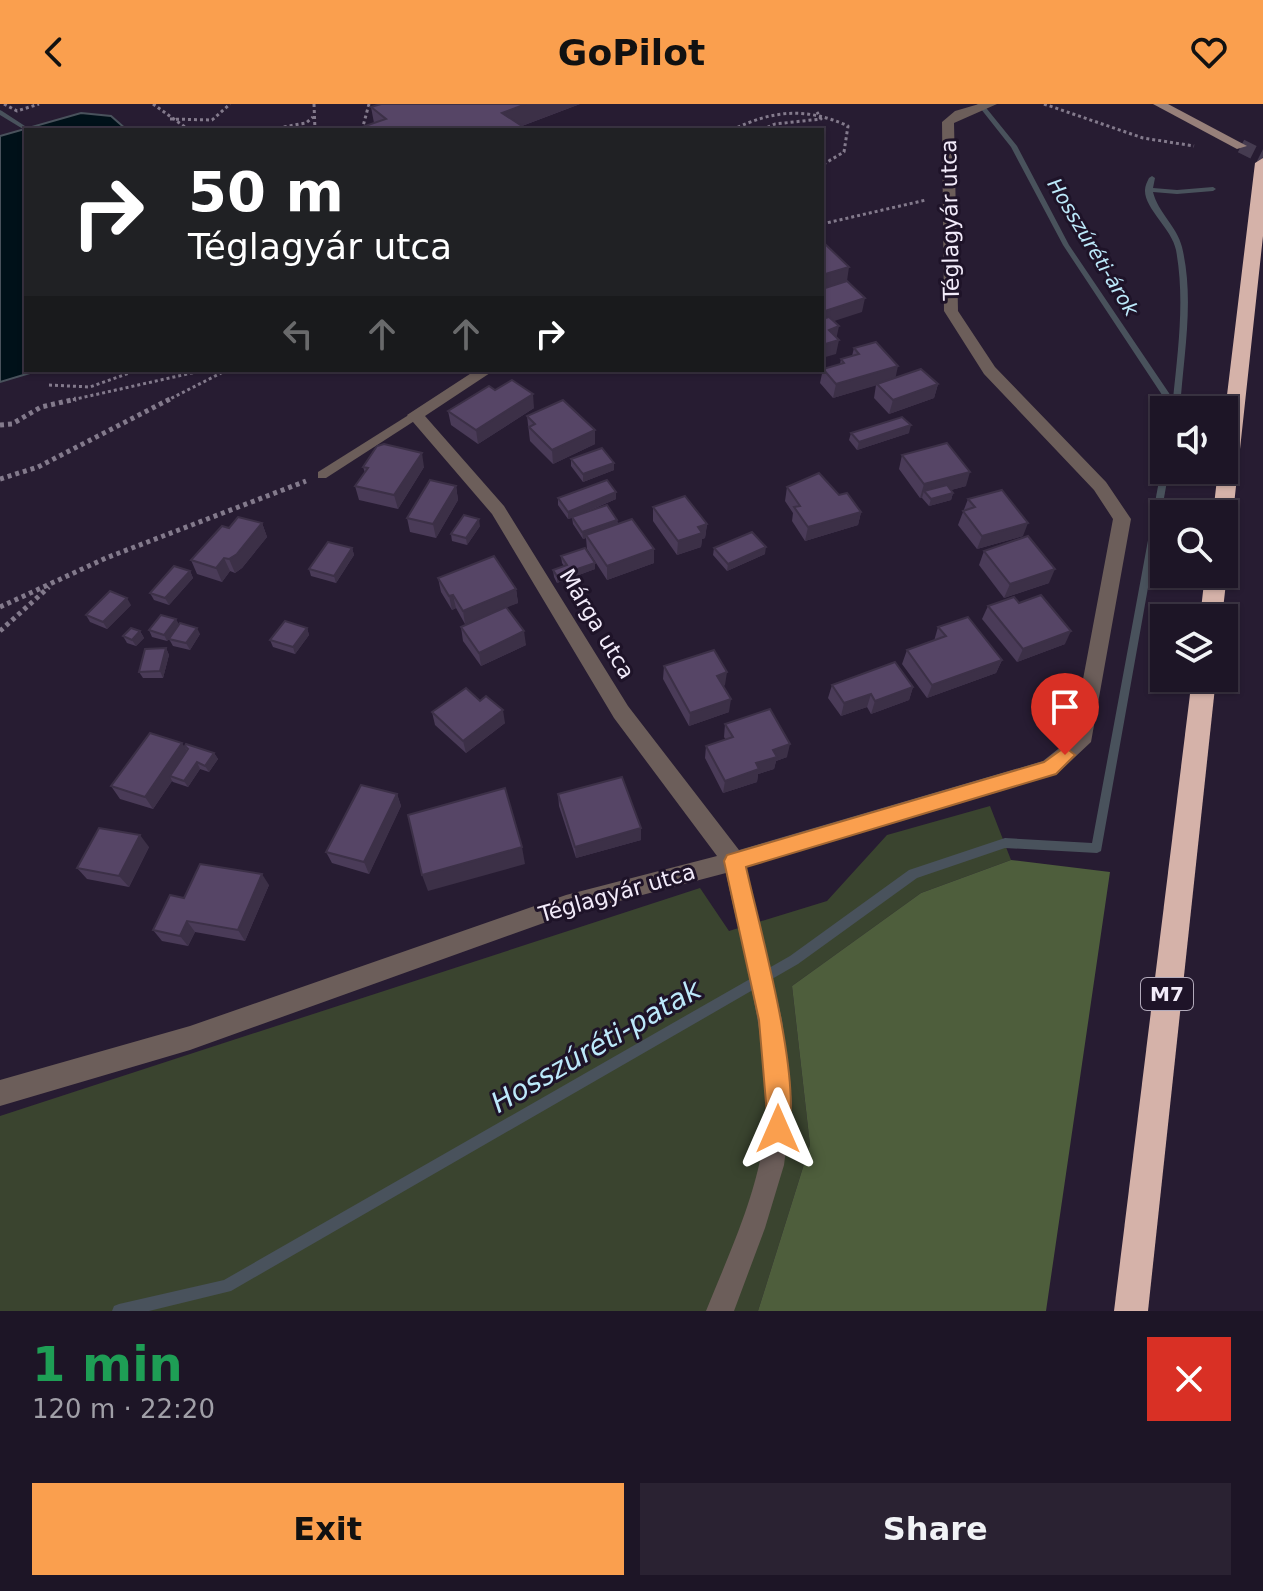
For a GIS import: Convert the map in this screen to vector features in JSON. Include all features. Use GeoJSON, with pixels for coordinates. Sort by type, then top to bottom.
{"type":"FeatureCollection","features":[{"type":"Feature","properties":{"kind":"highway"},"geometry":{"type":"LineString","coordinates":[[1225,500],[1262,167]]}},
{"type":"Feature","properties":{"kind":"highway","name":"M7"},"geometry":{"type":"LineString","coordinates":[[1131,1311],[1202,692]]}},
{"type":"Feature","properties":{"kind":"main road"},"geometry":{"type":"LineString","coordinates":[[1159,104],[1241,146]]}},
{"type":"Feature","properties":{"kind":"street","name":"Téglagyár utca"},"geometry":{"type":"LineString","coordinates":[[0,1093],[190,1038],[566,905],[734,861],[1050,768],[1081,742],[1122,519],[1104,490],[982,363],[963,336],[951,311],[948,122],[959,114],[991,104]]}},
{"type":"Feature","properties":{"kind":"street"},"geometry":{"type":"LineString","coordinates":[[415,415],[482,373]]}},
{"type":"Feature","properties":{"kind":"street","name":"Márga utca"},"geometry":{"type":"LineString","coordinates":[[415,415],[498,510],[621,712],[734,861]]}},
{"type":"Feature","properties":{"kind":"street"},"geometry":{"type":"LineString","coordinates":[[720,1311],[752,1228],[776,1141],[779,1103],[770,1020],[734,861]]}},
{"type":"Feature","properties":{"kind":"lane"},"geometry":{"type":"LineString","coordinates":[[322,475],[415,415]]}},
{"type":"Feature","properties":{"kind":"path"},"geometry":{"type":"LineString","coordinates":[[4,104],[17,111],[39,104]]}},
{"type":"Feature","properties":{"kind":"path"},"geometry":{"type":"LineString","coordinates":[[153,104],[186,128]]}},
{"type":"Feature","properties":{"kind":"path"},"geometry":{"type":"LineString","coordinates":[[170,119],[212,120],[230,104]]}},
{"type":"Feature","properties":{"kind":"path"},"geometry":{"type":"LineString","coordinates":[[314,104],[315,128]]}},
{"type":"Feature","properties":{"kind":"path"},"geometry":{"type":"LineString","coordinates":[[363,128],[369,104]]}},
{"type":"Feature","properties":{"kind":"path"},"geometry":{"type":"LineString","coordinates":[[1044,104],[1143,138],[1198,146]]}},
{"type":"Feature","properties":{"kind":"path"},"geometry":{"type":"LineString","coordinates":[[788,105],[832,114],[848,126],[844,152],[824,164]]}},
{"type":"Feature","properties":{"kind":"path"},"geometry":{"type":"LineString","coordinates":[[736,128],[779,108]]}},
{"type":"Feature","properties":{"kind":"path"},"geometry":{"type":"LineString","coordinates":[[766,128],[775,124],[821,119],[817,111]]}},
{"type":"Feature","properties":{"kind":"path"},"geometry":{"type":"LineString","coordinates":[[277,128],[306,123],[313,117]]}},
{"type":"Feature","properties":{"kind":"path"},"geometry":{"type":"LineString","coordinates":[[824,224],[949,197]]}},
{"type":"Feature","properties":{"kind":"path"},"geometry":{"type":"LineString","coordinates":[[49,385],[90,387],[132,372]]}},
{"type":"Feature","properties":{"kind":"path"},"geometry":{"type":"LineString","coordinates":[[0,425],[12,424],[41,407],[196,372]]}},
{"type":"Feature","properties":{"kind":"path"},"geometry":{"type":"LineString","coordinates":[[0,480],[38,467],[223,372]]}},
{"type":"Feature","properties":{"kind":"path"},"geometry":{"type":"LineString","coordinates":[[0,607],[106,558],[322,475]]}},
{"type":"Feature","properties":{"kind":"path"},"geometry":{"type":"LineString","coordinates":[[0,631],[52,584]]}},
{"type":"Feature","properties":{"kind":"green space"},"geometry":{"type":"Polygon","coordinates":[[[990,806],[1011,860],[921,893],[792,986],[810,1145],[758,1311],[0,1311],[0,1116],[700,888],[729,931],[827,901],[887,835],[990,806]]]}},
{"type":"Feature","properties":{"kind":"green space"},"geometry":{"type":"Polygon","coordinates":[[[1011,860],[1110,872],[1046,1311],[758,1311],[810,1145],[792,986],[921,893],[1011,860]]]}},
{"type":"Feature","properties":{"kind":"shaded area"},"geometry":{"type":"Polygon","coordinates":[[[81,113],[111,116],[125,128],[28,128],[81,113]]]}},
{"type":"Feature","properties":{"kind":"shaded area"},"geometry":{"type":"Polygon","coordinates":[[[24,129],[24,372],[33,372],[0,382],[0,136],[24,129]]]}},
{"type":"Feature","properties":{"kind":"building"},"geometry":{"type":"Polygon","coordinates":[[[381,104],[526,104],[502,113],[525,128],[363,128],[386,119],[371,107],[381,104]]]}},
{"type":"Feature","properties":{"kind":"building"},"geometry":{"type":"Polygon","coordinates":[[[825,244],[849,267],[824,274],[825,244]]]}},
{"type":"Feature","properties":{"kind":"building"},"geometry":{"type":"Polygon","coordinates":[[[847,281],[865,298],[824,311],[824,288],[847,281]]]}},
{"type":"Feature","properties":{"kind":"building"},"geometry":{"type":"Polygon","coordinates":[[[829,317],[839,326],[829,330],[839,340],[824,344],[824,318],[829,317]]]}},
{"type":"Feature","properties":{"kind":"building"},"geometry":{"type":"Polygon","coordinates":[[[876,342],[898,366],[836,384],[824,369],[844,363],[841,359],[859,354],[854,348],[876,342]]]}},
{"type":"Feature","properties":{"kind":"building"},"geometry":{"type":"Polygon","coordinates":[[[921,369],[938,384],[893,400],[877,384],[921,369]]]}},
{"type":"Feature","properties":{"kind":"building"},"geometry":{"type":"Polygon","coordinates":[[[512,380],[533,394],[476,430],[448,411],[489,386],[495,390],[512,380]]]}},
{"type":"Feature","properties":{"kind":"building"},"geometry":{"type":"Polygon","coordinates":[[[563,400],[595,430],[552,450],[529,427],[535,424],[527,416],[563,400]]]}},
{"type":"Feature","properties":{"kind":"building"},"geometry":{"type":"Polygon","coordinates":[[[902,417],[911,425],[859,442],[851,433],[902,417]]]}},
{"type":"Feature","properties":{"kind":"building"},"geometry":{"type":"Polygon","coordinates":[[[947,443],[970,472],[924,484],[902,455],[947,443]]]}},
{"type":"Feature","properties":{"kind":"building"},"geometry":{"type":"Polygon","coordinates":[[[384,444],[422,453],[394,495],[355,486],[368,468],[363,467],[377,446],[384,444]]]}},
{"type":"Feature","properties":{"kind":"building"},"geometry":{"type":"Polygon","coordinates":[[[602,448],[614,463],[583,474],[571,459],[602,448]]]}},
{"type":"Feature","properties":{"kind":"building"},"geometry":{"type":"Polygon","coordinates":[[[819,473],[839,495],[847,493],[861,512],[808,527],[794,507],[800,506],[787,487],[819,473]]]}},
{"type":"Feature","properties":{"kind":"building"},"geometry":{"type":"Polygon","coordinates":[[[430,480],[456,486],[433,524],[407,518],[430,480]]]}},
{"type":"Feature","properties":{"kind":"building"},"geometry":{"type":"Polygon","coordinates":[[[607,480],[616,492],[568,512],[558,498],[607,480]]]}},
{"type":"Feature","properties":{"kind":"building"},"geometry":{"type":"Polygon","coordinates":[[[947,485],[953,493],[931,499],[924,491],[947,485]]]}},
{"type":"Feature","properties":{"kind":"building"},"geometry":{"type":"Polygon","coordinates":[[[1002,490],[1028,523],[982,536],[963,511],[975,507],[968,499],[1002,490]]]}},
{"type":"Feature","properties":{"kind":"building"},"geometry":{"type":"Polygon","coordinates":[[[685,496],[707,524],[698,527],[702,533],[678,541],[653,507],[685,496]]]}},
{"type":"Feature","properties":{"kind":"building"},"geometry":{"type":"Polygon","coordinates":[[[607,505],[617,520],[582,532],[572,517],[607,505]]]}},
{"type":"Feature","properties":{"kind":"building"},"geometry":{"type":"Polygon","coordinates":[[[464,515],[479,519],[466,538],[451,534],[464,515]]]}},
{"type":"Feature","properties":{"kind":"building"},"geometry":{"type":"Polygon","coordinates":[[[238,517],[262,523],[237,554],[229,559],[224,558],[216,568],[191,560],[222,526],[229,528],[238,517]]]}},
{"type":"Feature","properties":{"kind":"building"},"geometry":{"type":"Polygon","coordinates":[[[632,519],[654,549],[607,566],[586,535],[632,519]]]}},
{"type":"Feature","properties":{"kind":"building"},"geometry":{"type":"Polygon","coordinates":[[[752,532],[766,547],[728,564],[714,548],[752,532]]]}},
{"type":"Feature","properties":{"kind":"building"},"geometry":{"type":"Polygon","coordinates":[[[1028,536],[1055,569],[1010,584],[984,551],[1028,536]]]}},
{"type":"Feature","properties":{"kind":"building"},"geometry":{"type":"Polygon","coordinates":[[[328,542],[352,548],[334,576],[309,569],[328,542]]]}},
{"type":"Feature","properties":{"kind":"building"},"geometry":{"type":"Polygon","coordinates":[[[585,548],[595,563],[557,576],[553,570],[567,565],[561,556],[585,548]]]}},
{"type":"Feature","properties":{"kind":"building"},"geometry":{"type":"Polygon","coordinates":[[[494,556],[516,589],[463,611],[438,578],[494,556]]]}},
{"type":"Feature","properties":{"kind":"building"},"geometry":{"type":"Polygon","coordinates":[[[174,566],[190,571],[165,598],[150,593],[174,566]]]}},
{"type":"Feature","properties":{"kind":"building"},"geometry":{"type":"Polygon","coordinates":[[[110,591],[127,598],[103,622],[86,615],[110,591]]]}},
{"type":"Feature","properties":{"kind":"building"},"geometry":{"type":"Polygon","coordinates":[[[1041,595],[1071,631],[1023,649],[988,606],[1014,597],[1019,603],[1041,595]]]}},
{"type":"Feature","properties":{"kind":"building"},"geometry":{"type":"Polygon","coordinates":[[[506,607],[524,631],[479,653],[461,627],[506,607]]]}},
{"type":"Feature","properties":{"kind":"building"},"geometry":{"type":"Polygon","coordinates":[[[161,615],[176,619],[164,635],[149,630],[161,615]]]}},
{"type":"Feature","properties":{"kind":"building"},"geometry":{"type":"Polygon","coordinates":[[[968,617],[1002,660],[932,685],[907,650],[946,636],[938,627],[968,617]]]}},
{"type":"Feature","properties":{"kind":"building"},"geometry":{"type":"Polygon","coordinates":[[[285,621],[307,628],[293,647],[270,640],[285,621]]]}},
{"type":"Feature","properties":{"kind":"building"},"geometry":{"type":"Polygon","coordinates":[[[180,623],[197,628],[186,643],[169,639],[180,623]]]}},
{"type":"Feature","properties":{"kind":"building"},"geometry":{"type":"Polygon","coordinates":[[[131,628],[140,631],[132,640],[123,636],[131,628]]]}},
{"type":"Feature","properties":{"kind":"building"},"geometry":{"type":"Polygon","coordinates":[[[166,648],[160,671],[139,672],[145,649],[166,648]]]}},
{"type":"Feature","properties":{"kind":"building"},"geometry":{"type":"Polygon","coordinates":[[[714,650],[727,672],[717,676],[731,699],[690,713],[664,666],[714,650]]]}},
{"type":"Feature","properties":{"kind":"building"},"geometry":{"type":"Polygon","coordinates":[[[895,662],[913,687],[875,701],[871,694],[844,703],[832,685],[895,662]]]}},
{"type":"Feature","properties":{"kind":"building"},"geometry":{"type":"Polygon","coordinates":[[[466,688],[480,701],[486,696],[503,710],[463,741],[432,712],[466,688]]]}},
{"type":"Feature","properties":{"kind":"building"},"geometry":{"type":"Polygon","coordinates":[[[770,709],[790,744],[773,750],[777,757],[756,763],[759,769],[725,781],[706,746],[733,737],[725,724],[770,709]]]}},
{"type":"Feature","properties":{"kind":"building"},"geometry":{"type":"Polygon","coordinates":[[[150,733],[182,743],[145,797],[111,786],[150,733]]]}},
{"type":"Feature","properties":{"kind":"building"},"geometry":{"type":"Polygon","coordinates":[[[186,744],[214,753],[205,766],[197,762],[184,781],[170,776],[188,749],[186,744]]]}},
{"type":"Feature","properties":{"kind":"building"},"geometry":{"type":"Polygon","coordinates":[[[622,777],[641,828],[575,847],[558,794],[622,777]]]}},
{"type":"Feature","properties":{"kind":"building"},"geometry":{"type":"Polygon","coordinates":[[[361,785],[397,794],[364,862],[326,852],[361,785]]]}},
{"type":"Feature","properties":{"kind":"building"},"geometry":{"type":"Polygon","coordinates":[[[505,788],[522,847],[422,875],[408,815],[505,788]]]}},
{"type":"Feature","properties":{"kind":"building"},"geometry":{"type":"Polygon","coordinates":[[[99,828],[140,835],[119,876],[77,868],[99,828]]]}},
{"type":"Feature","properties":{"kind":"building"},"geometry":{"type":"Polygon","coordinates":[[[200,864],[262,874],[238,930],[187,921],[180,936],[153,930],[170,895],[184,898],[200,864]]]}},
{"type":"Feature","properties":{"kind":"waterway","name":"Hosszúréti-árok"},"geometry":{"type":"LineString","coordinates":[[980,104],[1014,146],[1066,245],[1167,396]]}},
{"type":"Feature","properties":{"kind":"waterway"},"geometry":{"type":"LineString","coordinates":[[0,112],[25,128]]}},
{"type":"Feature","properties":{"kind":"waterway"},"geometry":{"type":"LineString","coordinates":[[1149,190],[1152,178]]}},
{"type":"Feature","properties":{"kind":"waterway"},"geometry":{"type":"LineString","coordinates":[[1149,190],[1213,189]]}},
{"type":"Feature","properties":{"kind":"waterway"},"geometry":{"type":"LineString","coordinates":[[1149,190],[1153,204],[1175,236],[1182,264],[1184,326],[1177,396]]}},
{"type":"Feature","properties":{"kind":"waterway","name":"Hosszúréti-patak"},"geometry":{"type":"LineString","coordinates":[[119,1311],[226,1286],[794,960],[913,874],[1005,843],[1097,848],[1162,484]]}},
{"type":"Feature","properties":{"kind":"tunnel"},"geometry":{"type":"LineString","coordinates":[[1241,146],[1263,157]]}},
{"type":"Feature","properties":{"kind":"route"},"geometry":{"type":"LineString","coordinates":[[778,1129],[779,1103],[770,1020],[734,861],[1050,768],[1065,755]]}}]}
